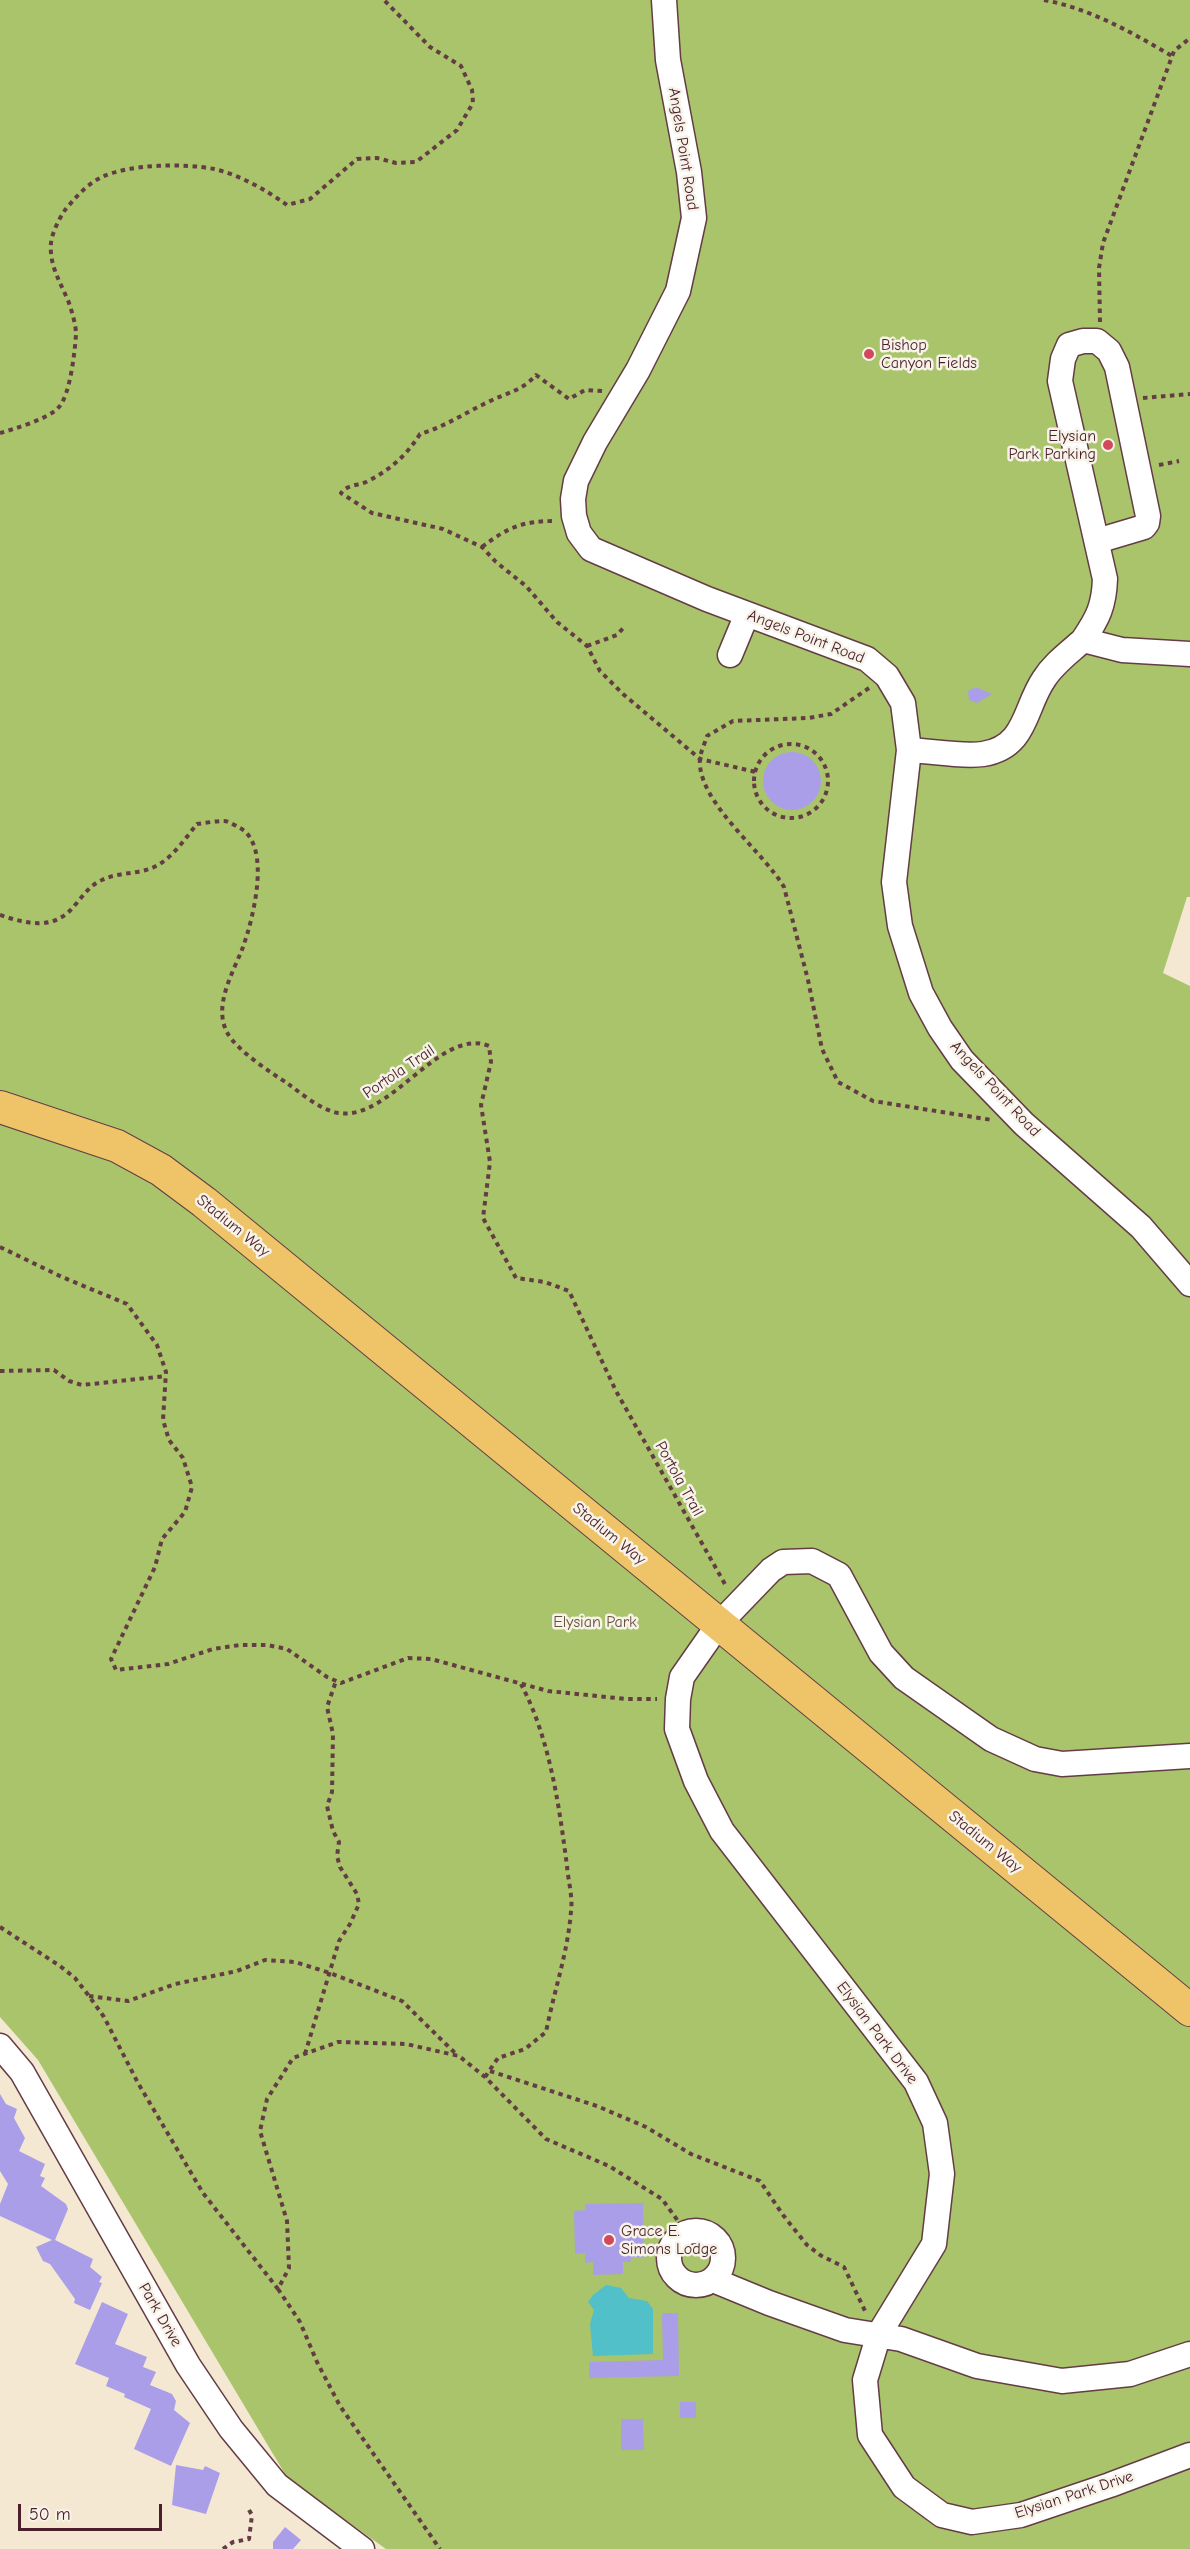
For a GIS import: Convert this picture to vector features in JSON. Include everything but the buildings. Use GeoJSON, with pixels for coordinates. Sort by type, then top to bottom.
{"type":"FeatureCollection","features":[{"type":"Feature","properties":{"kind":"main road","name":"Stadium Way"},"geometry":{"type":"LineString","coordinates":[[0,1107],[117,1146],[160,1170],[187,1189],[728,1614],[1190,2010]]}},
{"type":"Feature","properties":{"kind":"street","name":"Angels Point Road"},"geometry":{"type":"LineString","coordinates":[[664,0],[668,60],[689,172],[694,218],[678,291],[638,370],[595,442],[576,481],[573,499],[579,533],[591,549],[747,614],[867,659],[887,676],[903,703],[909,750],[894,882],[900,926],[921,993],[940,1028],[962,1060],[1024,1124],[1141,1227],[1190,1284]]}},
{"type":"Feature","properties":{"kind":"street"},"geometry":{"type":"LineString","coordinates":[[909,750],[982,754],[1002,748],[1018,734],[1044,679],[1053,667],[1083,639],[1098,619],[1104,598],[1105,579],[1060,381],[1063,359],[1069,345],[1097,340],[1109,351],[1117,367],[1148,516],[1144,527],[1097,541]]}},
{"type":"Feature","properties":{"kind":"street"},"geometry":{"type":"LineString","coordinates":[[730,655],[747,614]]}},
{"type":"Feature","properties":{"kind":"street"},"geometry":{"type":"LineString","coordinates":[[1083,639],[1122,650],[1190,654]]}},
{"type":"Feature","properties":{"kind":"street"},"geometry":{"type":"LineString","coordinates":[[728,1614],[771,1570],[783,1562],[812,1561],[839,1575],[881,1653],[904,1678],[991,1739],[1035,1759],[1062,1764],[1190,1756]]}},
{"type":"Feature","properties":{"kind":"street","name":"Elysian Park Drive"},"geometry":{"type":"LineString","coordinates":[[728,1614],[682,1677],[678,1699],[677,1729],[696,1781],[722,1831],[916,2082],[935,2123],[942,2174],[934,2244],[879,2334],[865,2380],[870,2435],[904,2487],[942,2515],[972,2522],[1021,2515],[1110,2486],[1190,2455]]}},
{"type":"Feature","properties":{"kind":"street","name":"Park Drive"},"geometry":{"type":"LineString","coordinates":[[0,2046],[22,2072],[188,2365],[231,2428],[277,2485],[362,2549]]}},
{"type":"Feature","properties":{"kind":"street"},"geometry":{"type":"LineString","coordinates":[[702,2231],[719,2241],[723,2250],[723,2264],[713,2280],[697,2286],[681,2281],[674,2274],[670,2265],[669,2253],[672,2244],[686,2232],[702,2231]]}},
{"type":"Feature","properties":{"kind":"street"},"geometry":{"type":"LineString","coordinates":[[713,2280],[845,2330],[901,2339],[977,2366],[1062,2381],[1130,2374],[1190,2354]]}},
{"type":"Feature","properties":{"kind":"path"},"geometry":{"type":"LineString","coordinates":[[0,433],[28,424],[59,408],[70,380],[76,332],[70,305],[54,271],[51,242],[60,217],[76,196],[102,177],[124,171],[166,166],[214,169],[242,179],[287,205],[310,199],[357,159],[377,158],[396,163],[416,162],[457,130],[473,103],[472,90],[461,66],[430,47],[384,0]]}},
{"type":"Feature","properties":{"kind":"path"},"geometry":{"type":"LineString","coordinates":[[1044,0],[1063,4],[1119,25],[1172,57]]}},
{"type":"Feature","properties":{"kind":"path"},"geometry":{"type":"LineString","coordinates":[[1097,340],[1101,313],[1099,268],[1103,243],[1174,51],[1190,38]]}},
{"type":"Feature","properties":{"kind":"path"},"geometry":{"type":"LineString","coordinates":[[623,393],[585,390],[569,399],[536,375],[528,384],[514,393],[491,400],[436,429],[420,434],[410,449],[382,474],[363,483],[346,487],[341,493],[372,513],[443,529],[482,547],[496,562],[526,586],[556,622],[587,646],[600,671],[623,694],[700,759],[756,772]]}},
{"type":"Feature","properties":{"kind":"path"},"geometry":{"type":"LineString","coordinates":[[1124,400],[1190,394]]}},
{"type":"Feature","properties":{"kind":"path"},"geometry":{"type":"LineString","coordinates":[[482,547],[502,531],[530,522],[576,522]]}},
{"type":"Feature","properties":{"kind":"path"},"geometry":{"type":"LineString","coordinates":[[587,646],[617,635],[625,626]]}},
{"type":"Feature","properties":{"kind":"path"},"geometry":{"type":"LineString","coordinates":[[887,676],[831,714],[808,718],[733,721],[707,736],[700,759],[708,791],[730,823],[776,873],[784,887],[822,1049],[838,1082],[873,1101],[1024,1124]]}},
{"type":"Feature","properties":{"kind":"path"},"geometry":{"type":"LineString","coordinates":[[791,744],[803,746],[822,760],[827,771],[826,795],[820,805],[810,813],[798,818],[786,818],[765,807],[758,796],[755,785],[756,772],[760,761],[768,752],[779,746],[791,744]]}},
{"type":"Feature","properties":{"kind":"path","name":"Portola Trail"},"geometry":{"type":"LineString","coordinates":[[0,915],[26,924],[43,923],[67,916],[88,890],[99,881],[112,876],[149,870],[168,859],[197,824],[226,820],[249,834],[258,855],[255,901],[243,945],[226,987],[221,1020],[229,1036],[264,1068],[324,1109],[339,1113],[361,1111],[385,1100],[419,1069],[466,1043],[478,1042],[489,1046],[491,1062],[481,1105],[490,1162],[483,1218],[516,1278],[545,1282],[569,1291],[616,1391],[728,1614]]}},
{"type":"Feature","properties":{"kind":"path"},"geometry":{"type":"LineString","coordinates":[[0,1247],[62,1277],[127,1304],[157,1345],[166,1376],[163,1420],[169,1440],[183,1458],[192,1487],[185,1512],[162,1539],[155,1567],[111,1659],[116,1670],[168,1664],[213,1649],[240,1645],[267,1646],[287,1648],[327,1677],[341,1683],[408,1658],[431,1659],[521,1684],[580,1695],[626,1699],[678,1699]]}},
{"type":"Feature","properties":{"kind":"path"},"geometry":{"type":"LineString","coordinates":[[0,1371],[54,1370],[69,1381],[82,1385],[166,1376]]}},
{"type":"Feature","properties":{"kind":"path"},"geometry":{"type":"LineString","coordinates":[[305,2054],[339,1941],[359,1904],[357,1894],[340,1867],[339,1842],[333,1831],[327,1806],[332,1792],[333,1734],[327,1707],[336,1681]]}},
{"type":"Feature","properties":{"kind":"path"},"geometry":{"type":"LineString","coordinates":[[485,2077],[498,2058],[525,2049],[546,2032],[554,1989],[565,1956],[572,1909],[563,1834],[542,1731],[535,1710],[521,1684]]}},
{"type":"Feature","properties":{"kind":"path"},"geometry":{"type":"LineString","coordinates":[[0,1927],[75,1978],[104,2017],[138,2083],[203,2193],[278,2289],[300,2322],[317,2362],[340,2406],[440,2549]]}},
{"type":"Feature","properties":{"kind":"path"},"geometry":{"type":"LineString","coordinates":[[89,1996],[128,2001],[175,1984],[237,1971],[265,1960],[295,1962],[330,1972],[402,2001],[459,2056],[485,2077],[546,2139],[609,2166],[662,2199],[686,2232]]}},
{"type":"Feature","properties":{"kind":"path"},"geometry":{"type":"LineString","coordinates":[[278,2289],[289,2268],[287,2221],[260,2132],[267,2099],[293,2058],[338,2042],[406,2044],[459,2056]]}},
{"type":"Feature","properties":{"kind":"path"},"geometry":{"type":"LineString","coordinates":[[490,2071],[597,2106],[646,2127],[692,2154],[760,2181],[807,2245],[820,2255],[844,2267],[879,2334]]}},
{"type":"Feature","properties":{"kind":"path"},"geometry":{"type":"LineString","coordinates":[[223,2549],[233,2542],[249,2539],[252,2516],[249,2510]]}},
{"type":"Feature","properties":{"kind":"green space","name":"Elysian Park"},"geometry":{"type":"Polygon","coordinates":[[[0,0],[1190,0],[1190,897],[1187,897],[1163,973],[1190,986],[1190,2549],[386,2549],[288,2479],[38,2060],[0,2017],[0,0]]]}},
{"type":"Feature","properties":{"kind":"water"},"geometry":{"type":"Polygon","coordinates":[[[606,2285],[621,2288],[629,2298],[647,2301],[653,2309],[653,2354],[593,2356],[590,2324],[594,2310],[588,2302],[606,2285]]]}},
{"type":"Feature","properties":{"kind":"place","name":"Bishop Canyon Fields"},"geometry":{"type":"Point","coordinates":[869,354]}},
{"type":"Feature","properties":{"kind":"place","name":"Elysian Park Parking"},"geometry":{"type":"Point","coordinates":[1108,445]}},
{"type":"Feature","properties":{"kind":"place","name":"Grace E. Simons Lodge"},"geometry":{"type":"Point","coordinates":[609,2240]}}]}
